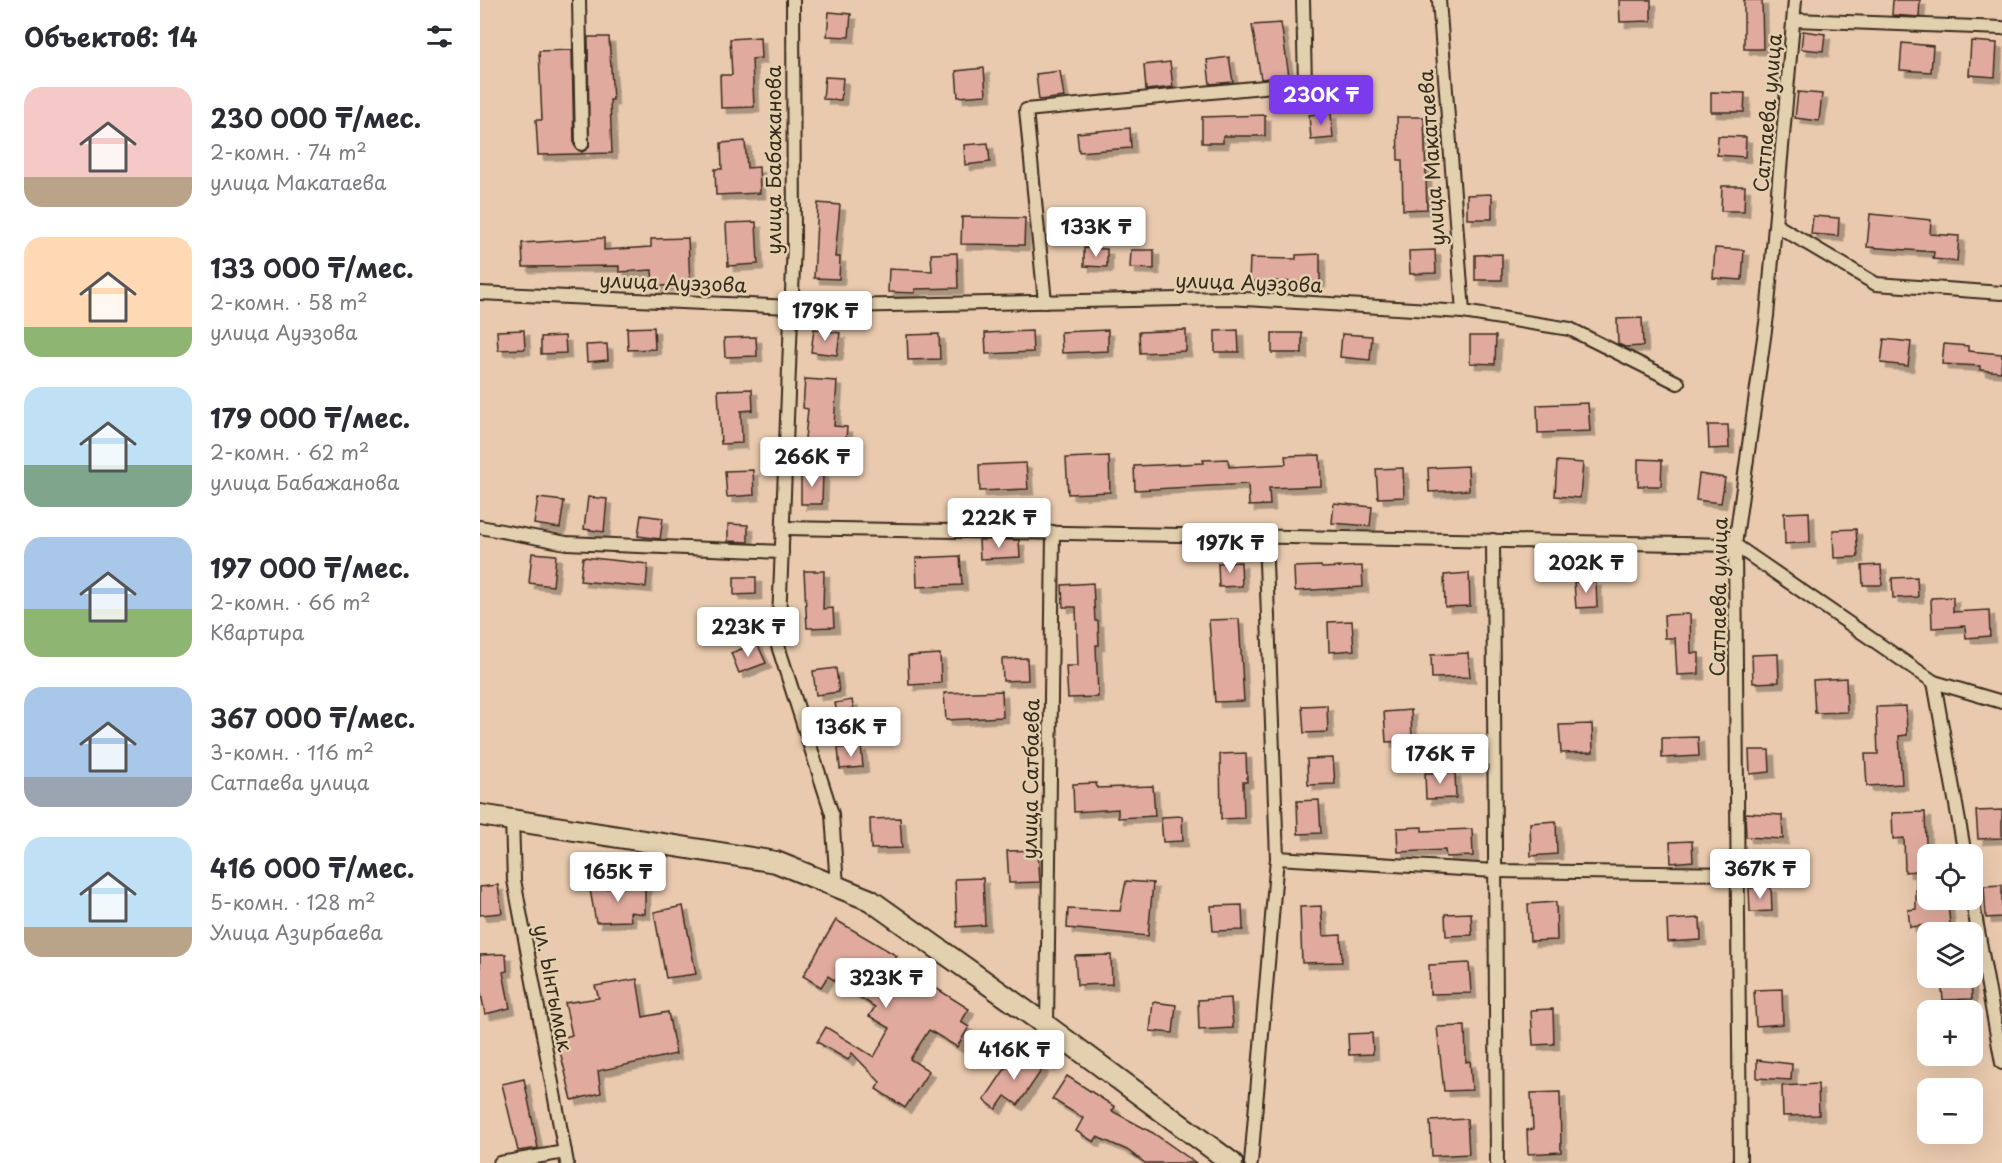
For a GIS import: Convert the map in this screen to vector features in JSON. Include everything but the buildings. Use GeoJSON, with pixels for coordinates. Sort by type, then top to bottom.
{"type":"FeatureCollection","features":[{"type":"Feature","properties":{"kind":"main road"},"geometry":{"type":"LineString","coordinates":[[480,815],[776,862],[870,900],[1047,1026],[1232,1163]]}},
{"type":"Feature","properties":{"kind":"street"},"geometry":{"type":"LineString","coordinates":[[579,0],[582,144]]}},
{"type":"Feature","properties":{"kind":"street","name":"улица Бабажанова"},"geometry":{"type":"LineString","coordinates":[[793,0],[791,307],[778,646],[832,814],[837,886]]}},
{"type":"Feature","properties":{"kind":"street"},"geometry":{"type":"LineString","coordinates":[[1045,302],[1026,110],[1305,83],[1303,0]]}},
{"type":"Feature","properties":{"kind":"street","name":"улица Макатаева"},"geometry":{"type":"LineString","coordinates":[[1439,0],[1463,312]]}},
{"type":"Feature","properties":{"kind":"street","name":"Сатпаева улица"},"geometry":{"type":"LineString","coordinates":[[1740,1163],[1735,544],[1767,316],[1795,0]]}},
{"type":"Feature","properties":{"kind":"street"},"geometry":{"type":"LineString","coordinates":[[1795,20],[2002,28]]}},
{"type":"Feature","properties":{"kind":"street"},"geometry":{"type":"LineString","coordinates":[[1776,225],[1876,284],[2002,293]]}},
{"type":"Feature","properties":{"kind":"street","name":"улица Ауэзова"},"geometry":{"type":"LineString","coordinates":[[480,293],[791,307],[1228,298],[1463,312],[1570,329],[1678,383]]}},
{"type":"Feature","properties":{"kind":"street"},"geometry":{"type":"LineString","coordinates":[[480,527],[566,543],[782,552]]}},
{"type":"Feature","properties":{"kind":"street"},"geometry":{"type":"LineString","coordinates":[[783,528],[1735,544],[1934,682],[2002,702]]}},
{"type":"Feature","properties":{"kind":"street","name":"улица Сатбаева"},"geometry":{"type":"LineString","coordinates":[[1047,1026],[1053,532]]}},
{"type":"Feature","properties":{"kind":"street"},"geometry":{"type":"LineString","coordinates":[[1251,1163],[1277,858],[1264,536]]}},
{"type":"Feature","properties":{"kind":"street"},"geometry":{"type":"LineString","coordinates":[[1493,540],[1497,1163]]}},
{"type":"Feature","properties":{"kind":"street"},"geometry":{"type":"LineString","coordinates":[[1934,682],[1963,844]]}},
{"type":"Feature","properties":{"kind":"street","name":"ул. Ынтымак"},"geometry":{"type":"LineString","coordinates":[[512,820],[514,880],[566,1157]]}},
{"type":"Feature","properties":{"kind":"street"},"geometry":{"type":"LineString","coordinates":[[1277,858],[1495,870],[1737,874]]}},
{"type":"Feature","properties":{"kind":"street"},"geometry":{"type":"LineString","coordinates":[[1974,910],[2002,1063]]}},
{"type":"Feature","properties":{"kind":"street"},"geometry":{"type":"LineString","coordinates":[[500,1163],[566,1157]]}}]}
